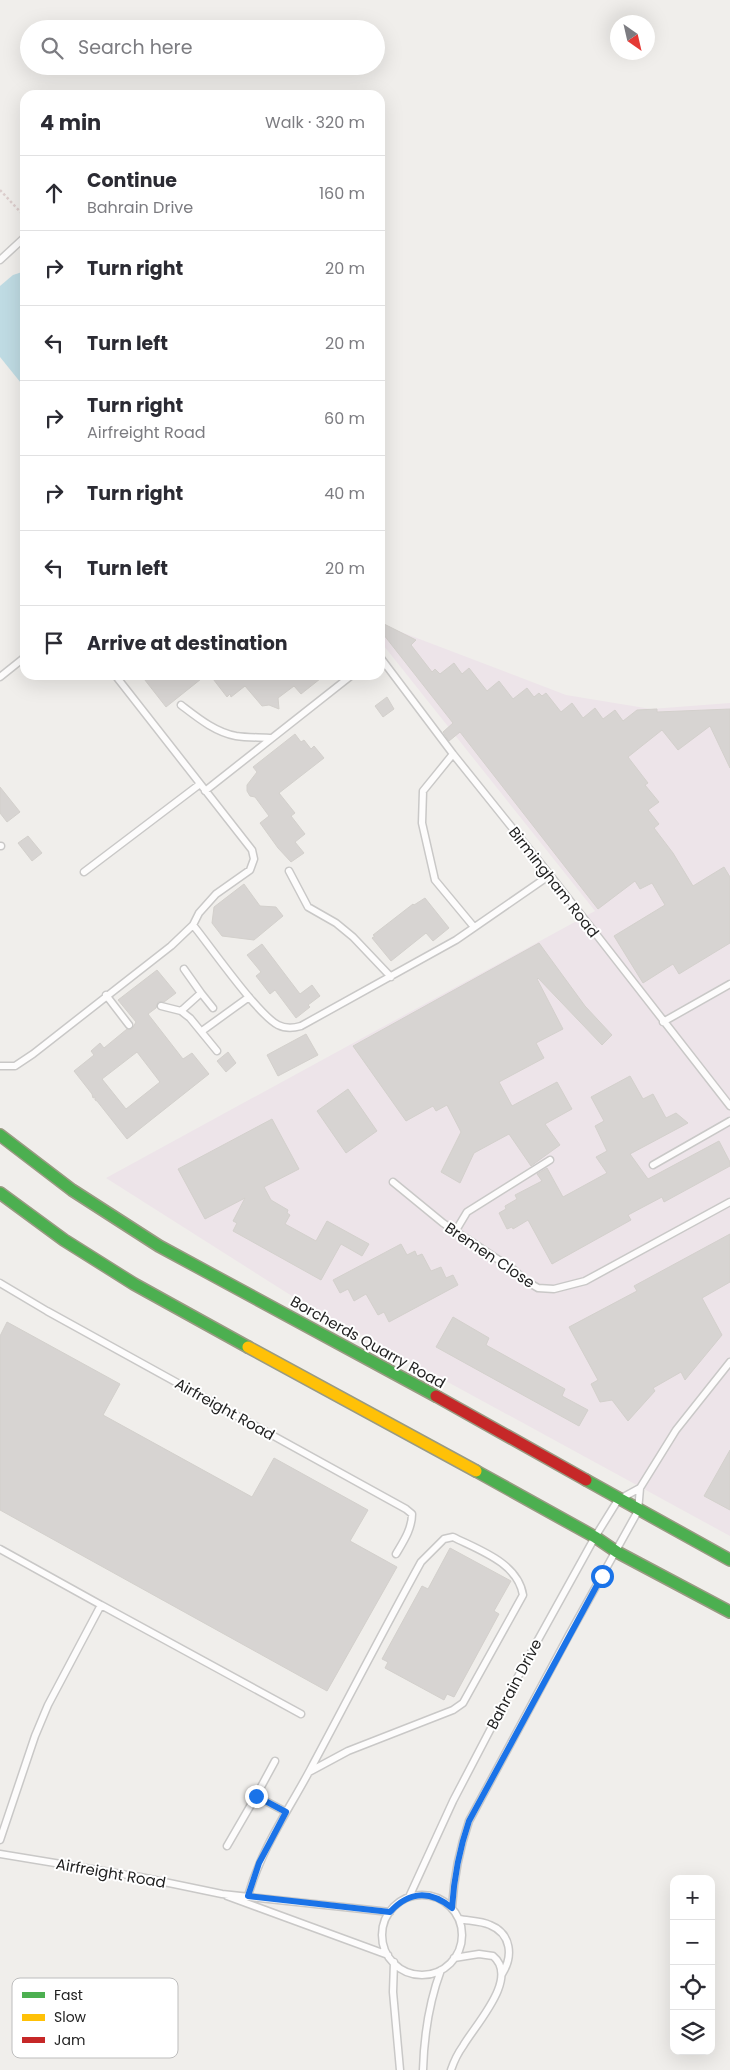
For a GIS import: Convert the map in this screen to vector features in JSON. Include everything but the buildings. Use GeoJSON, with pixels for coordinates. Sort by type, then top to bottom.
{"type":"FeatureCollection","features":[{"type":"Feature","properties":{"kind":"main road","name":"Borcherds Quarry Road"},"geometry":{"type":"LineString","coordinates":[[0,1135],[72,1190],[142,1235],[362,1355],[618,1500],[730,1560]]}},
{"type":"Feature","properties":{"kind":"main road"},"geometry":{"type":"LineString","coordinates":[[0,1193],[64,1240],[134,1284],[595,1537],[616,1552],[730,1612]]}},
{"type":"Feature","properties":{"kind":"lane"},"geometry":{"type":"LineString","coordinates":[[0,260],[20,242]]}},
{"type":"Feature","properties":{"kind":"lane"},"geometry":{"type":"LineString","coordinates":[[0,677],[20,661]]}},
{"type":"Feature","properties":{"kind":"lane","name":"Birmingham Road"},"geometry":{"type":"LineString","coordinates":[[385,665],[730,1106]]}},
{"type":"Feature","properties":{"kind":"lane"},"geometry":{"type":"LineString","coordinates":[[0,1066],[15,1066],[171,946],[194,925],[199,913],[216,894],[250,870],[254,860],[252,850],[247,843],[119,680]]}},
{"type":"Feature","properties":{"kind":"lane"},"geometry":{"type":"LineString","coordinates":[[205,791],[346,680]]}},
{"type":"Feature","properties":{"kind":"lane"},"geometry":{"type":"LineString","coordinates":[[181,705],[206,724],[227,733],[238,736],[272,738]]}},
{"type":"Feature","properties":{"kind":"lane"},"geometry":{"type":"LineString","coordinates":[[453,754],[423,791],[422,823],[435,880],[474,927]]}},
{"type":"Feature","properties":{"kind":"lane"},"geometry":{"type":"LineString","coordinates":[[84,872],[200,784]]}},
{"type":"Feature","properties":{"kind":"lane"},"geometry":{"type":"LineString","coordinates":[[289,871],[308,907],[336,922],[391,977]]}},
{"type":"Feature","properties":{"kind":"lane"},"geometry":{"type":"LineString","coordinates":[[194,925],[249,996],[278,1025],[296,1027],[456,940],[550,875]]}},
{"type":"Feature","properties":{"kind":"lane"},"geometry":{"type":"LineString","coordinates":[[184,969],[213,1008]]}},
{"type":"Feature","properties":{"kind":"lane"},"geometry":{"type":"LineString","coordinates":[[663,1022],[730,984]]}},
{"type":"Feature","properties":{"kind":"lane"},"geometry":{"type":"LineString","coordinates":[[181,1011],[202,993]]}},
{"type":"Feature","properties":{"kind":"lane"},"geometry":{"type":"LineString","coordinates":[[106,995],[130,1024]]}},
{"type":"Feature","properties":{"kind":"lane"},"geometry":{"type":"LineString","coordinates":[[202,1031],[249,996]]}},
{"type":"Feature","properties":{"kind":"lane"},"geometry":{"type":"LineString","coordinates":[[161,1006],[181,1011],[190,1018],[218,1051]]}},
{"type":"Feature","properties":{"kind":"lane"},"geometry":{"type":"LineString","coordinates":[[653,1165],[730,1121]]}},
{"type":"Feature","properties":{"kind":"lane"},"geometry":{"type":"LineString","coordinates":[[456,1232],[467,1212],[550,1160]]}},
{"type":"Feature","properties":{"kind":"lane","name":"Bremen Close"},"geometry":{"type":"LineString","coordinates":[[393,1182],[456,1232],[538,1288],[554,1289],[585,1282],[730,1202]]}},
{"type":"Feature","properties":{"kind":"lane","name":"Airfreight Road"},"geometry":{"type":"LineString","coordinates":[[0,1283],[47,1312],[406,1509],[412,1514],[412,1520],[396,1554]]}},
{"type":"Feature","properties":{"kind":"lane","name":"Bahrain Drive"},"geometry":{"type":"LineString","coordinates":[[452,1908],[456,1866],[469,1821],[568,1636],[638,1511],[640,1488],[676,1430],[730,1362]]}},
{"type":"Feature","properties":{"kind":"lane","name":"Bahrain Drive"},"geometry":{"type":"LineString","coordinates":[[409,1897],[457,1793],[523,1667],[595,1537],[618,1500],[640,1488]]}},
{"type":"Feature","properties":{"kind":"lane"},"geometry":{"type":"LineString","coordinates":[[248,1896],[259,1863],[421,1562],[436,1545],[444,1539],[453,1537],[512,1570],[518,1578],[523,1595],[463,1703],[453,1710],[348,1750],[309,1772]]}},
{"type":"Feature","properties":{"kind":"lane"},"geometry":{"type":"LineString","coordinates":[[0,1549],[301,1714]]}},
{"type":"Feature","properties":{"kind":"lane"},"geometry":{"type":"LineString","coordinates":[[0,1840],[38,1728],[48,1705],[101,1605]]}},
{"type":"Feature","properties":{"kind":"lane"},"geometry":{"type":"LineString","coordinates":[[227,1846],[275,1761]]}},
{"type":"Feature","properties":{"kind":"lane"},"geometry":{"type":"LineString","coordinates":[[256,1796],[286,1812]]}},
{"type":"Feature","properties":{"kind":"lane","name":"Airfreight Road"},"geometry":{"type":"LineString","coordinates":[[0,1854],[140,1877],[222,1894],[390,1912]]}},
{"type":"Feature","properties":{"kind":"lane","name":"Airfreight Road"},"geometry":{"type":"LineString","coordinates":[[222,1894],[388,1955]]}},
{"type":"Feature","properties":{"kind":"lane"},"geometry":{"type":"LineString","coordinates":[[420,1895],[432,1896],[443,1900],[452,1908],[459,1919],[462,1939],[454,1958],[440,1970],[431,1973],[411,1973],[394,1962],[388,1955],[384,1944],[385,1922],[390,1912],[398,1903],[409,1897],[420,1895]]}},
{"type":"Feature","properties":{"kind":"lane"},"geometry":{"type":"LineString","coordinates":[[451,2070],[463,2045],[495,1997],[502,1974],[508,1965],[510,1954],[506,1938],[491,1925],[459,1919]]}},
{"type":"Feature","properties":{"kind":"lane"},"geometry":{"type":"LineString","coordinates":[[454,1958],[479,1954],[493,1956],[501,1964],[502,1974]]}},
{"type":"Feature","properties":{"kind":"lane"},"geometry":{"type":"LineString","coordinates":[[394,1962],[392,1992],[400,2070]]}},
{"type":"Feature","properties":{"kind":"lane"},"geometry":{"type":"LineString","coordinates":[[423,2070],[427,2023],[435,1984],[440,1970]]}},
{"type":"Feature","properties":{"kind":"path"},"geometry":{"type":"LineString","coordinates":[[0,190],[20,212]]}},
{"type":"Feature","properties":{"kind":"shaded area"},"geometry":{"type":"Polygon","coordinates":[[[385,626],[566,695],[651,709],[730,703],[730,1536],[303,1303],[106,1178],[595,911],[385,647],[385,626]]]}},
{"type":"Feature","properties":{"kind":"water"},"geometry":{"type":"Polygon","coordinates":[[[20,273],[20,382],[0,357],[0,286],[13,275],[20,273]]]}},
{"type":"Feature","properties":{"kind":"traffic: fast"},"geometry":{"type":"LineString","coordinates":[[0,1135],[72,1190],[159,1246],[436,1396]]}},
{"type":"Feature","properties":{"kind":"traffic: fast"},"geometry":{"type":"LineString","coordinates":[[0,1193],[64,1240],[134,1284],[248,1347]]}},
{"type":"Feature","properties":{"kind":"traffic: fast"},"geometry":{"type":"LineString","coordinates":[[476,1471],[595,1537],[617,1552],[730,1612]]}},
{"type":"Feature","properties":{"kind":"traffic: fast"},"geometry":{"type":"LineString","coordinates":[[586,1480],[730,1560]]}},
{"type":"Feature","properties":{"kind":"traffic: slow"},"geometry":{"type":"LineString","coordinates":[[248,1347],[476,1471]]}},
{"type":"Feature","properties":{"kind":"traffic: jam"},"geometry":{"type":"LineString","coordinates":[[436,1396],[586,1480]]}},
{"type":"Feature","properties":{"kind":"route"},"geometry":{"type":"LineString","coordinates":[[256,1796],[286,1812],[276,1827],[253,1876],[248,1896],[390,1912],[398,1903],[409,1897],[420,1895],[432,1896],[443,1900],[452,1908],[456,1866],[469,1821],[602,1576]]}}]}
